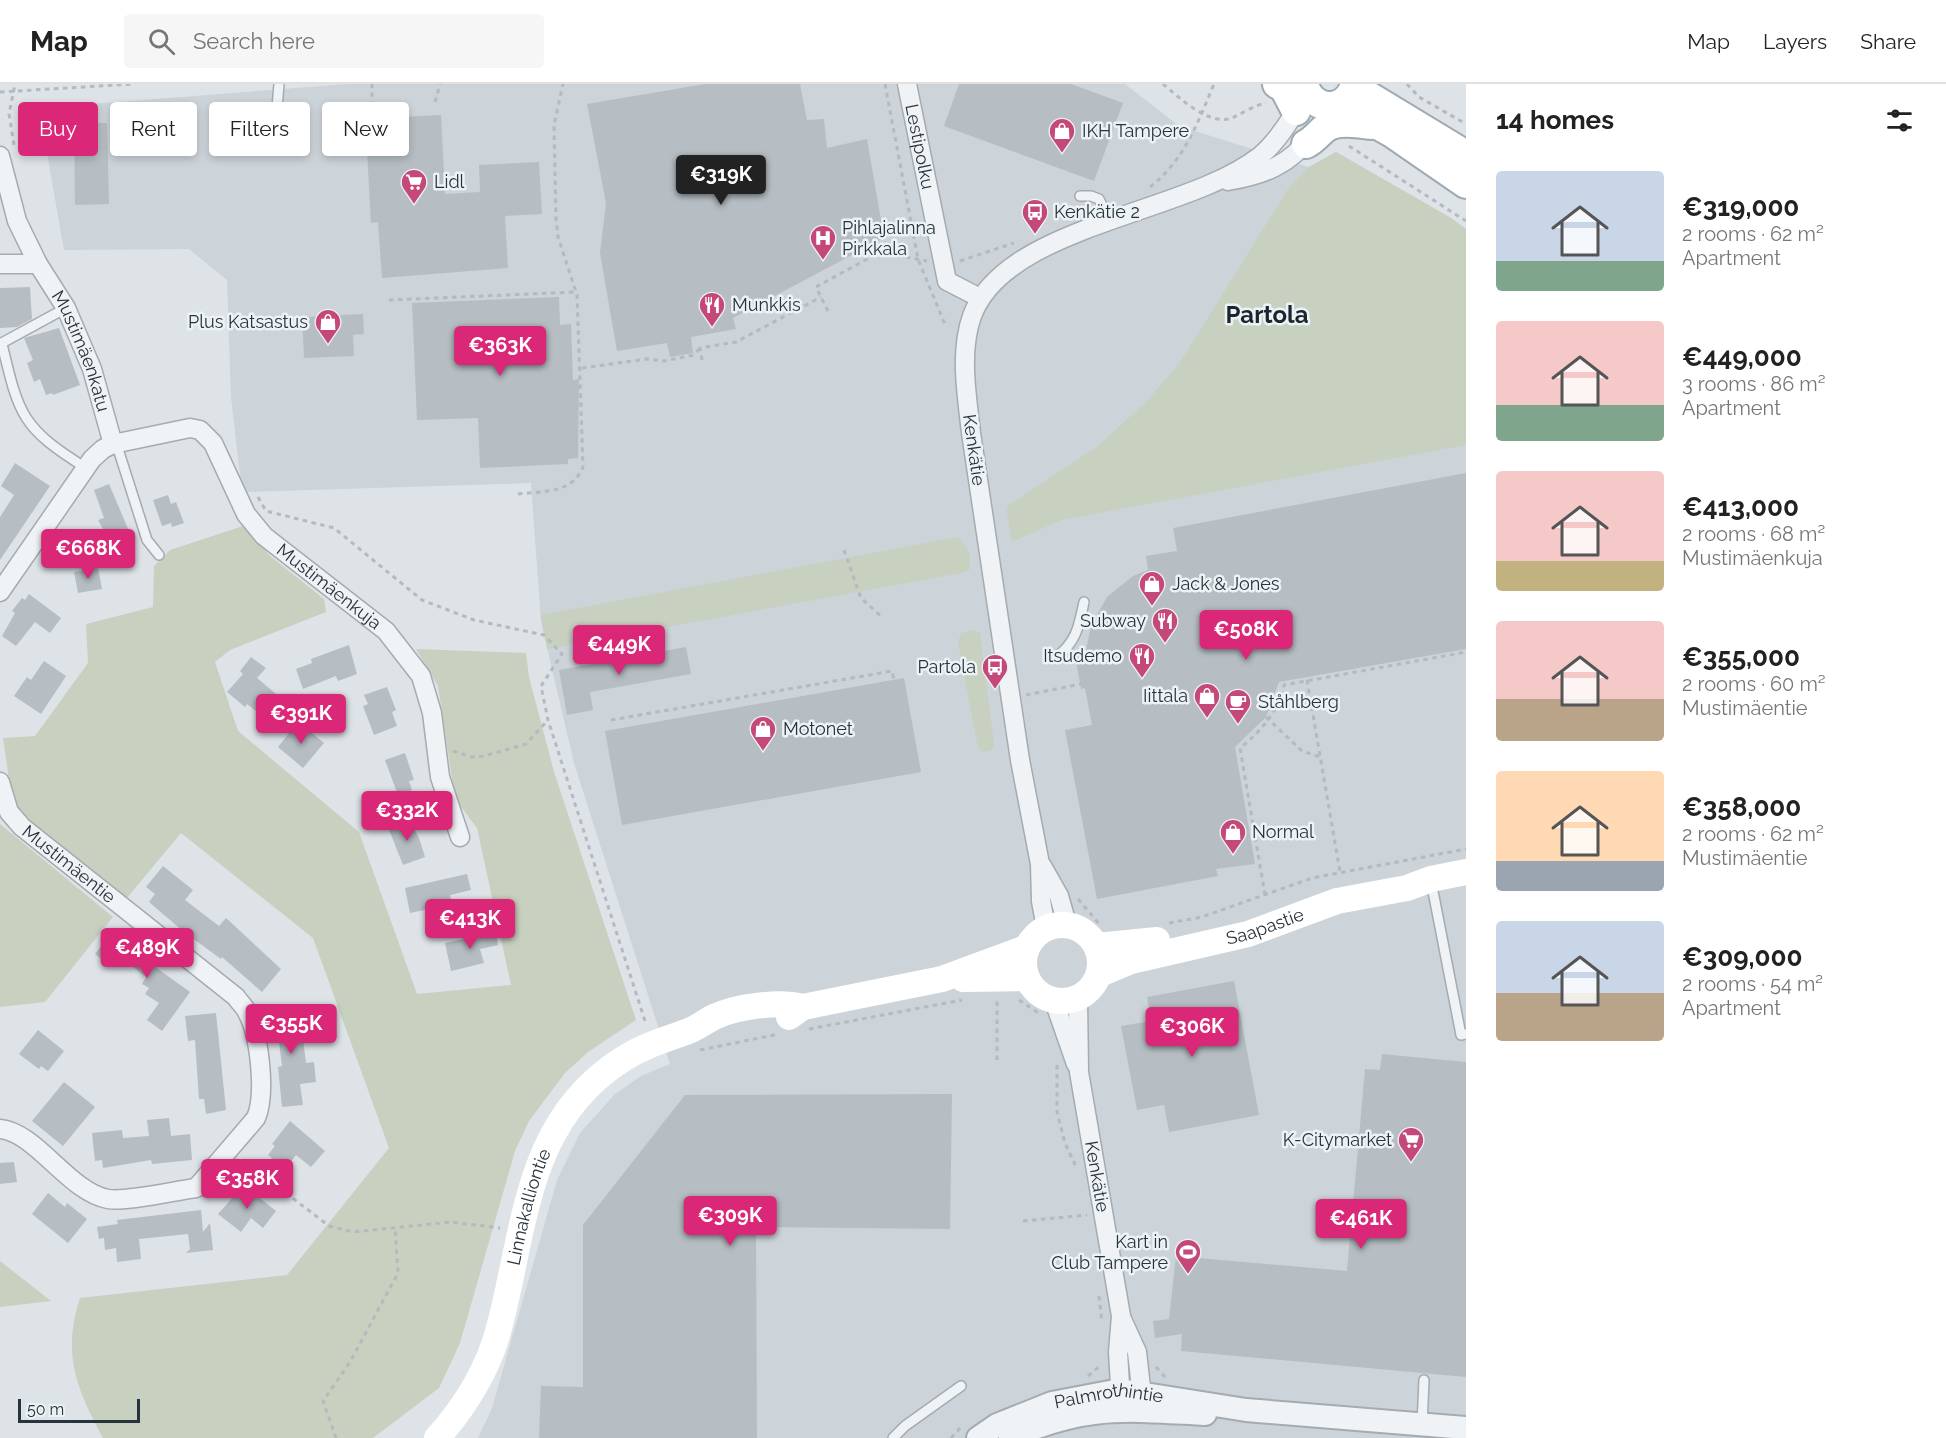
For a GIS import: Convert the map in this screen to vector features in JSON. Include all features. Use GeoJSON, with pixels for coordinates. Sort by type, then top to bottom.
{"type":"FeatureCollection","features":[{"type":"Feature","properties":{"kind":"main road"},"geometry":{"type":"LineString","coordinates":[[1277,84],[1284,88],[1303,91],[1317,103],[1352,93],[1434,136],[1466,156]]}},
{"type":"Feature","properties":{"kind":"main road"},"geometry":{"type":"LineString","coordinates":[[1352,93],[1373,125]]}},
{"type":"Feature","properties":{"kind":"main road"},"geometry":{"type":"LineString","coordinates":[[1306,144],[1315,140],[1326,128],[1341,123],[1373,125],[1392,134],[1466,184]]}},
{"type":"Feature","properties":{"kind":"main road","name":"Saapastie"},"geometry":{"type":"LineString","coordinates":[[1100,974],[1131,961],[1248,934],[1318,906],[1407,888],[1431,879],[1466,872]]}},
{"type":"Feature","properties":{"kind":"main road","name":"Saapastie"},"geometry":{"type":"LineString","coordinates":[[1101,937],[1127,945],[1221,928],[1296,898],[1353,884],[1401,875],[1431,879]]}},
{"type":"Feature","properties":{"kind":"main road"},"geometry":{"type":"LineString","coordinates":[[1056,926],[1082,929],[1101,937],[1100,974],[1087,993],[1066,1000],[1033,988],[1024,970],[1026,948],[1035,935],[1056,926]]}},
{"type":"Feature","properties":{"kind":"main road"},"geometry":{"type":"LineString","coordinates":[[692,1041],[720,1032],[786,1019],[803,1018],[942,979],[1026,948]]}},
{"type":"Feature","properties":{"kind":"main road"},"geometry":{"type":"LineString","coordinates":[[942,979],[1027,978]]}},
{"type":"Feature","properties":{"kind":"main road","name":"Linnakalliontie"},"geometry":{"type":"LineString","coordinates":[[437,1438],[457,1416],[483,1371],[499,1329],[534,1179],[544,1147],[554,1130],[583,1092],[609,1068],[659,1041],[692,1041]]}},
{"type":"Feature","properties":{"kind":"street","name":"Lestipolku"},"geometry":{"type":"LineString","coordinates":[[908,84],[947,280],[980,298]]}},
{"type":"Feature","properties":{"kind":"street","name":"Kenkätie"},"geometry":{"type":"LineString","coordinates":[[1215,183],[1262,154],[1303,91]]}},
{"type":"Feature","properties":{"kind":"street","name":"Kenkätie"},"geometry":{"type":"LineString","coordinates":[[1056,926],[1041,902],[1040,864],[1020,760],[970,433],[966,379],[967,333],[980,298],[1011,269],[1039,249],[1215,183],[1255,176],[1275,168],[1288,161],[1306,144],[1352,93]]}},
{"type":"Feature","properties":{"kind":"street","name":"Mustimäenkatu"},"geometry":{"type":"LineString","coordinates":[[0,156],[17,221],[38,264],[66,308],[92,369],[113,444]]}},
{"type":"Feature","properties":{"kind":"street"},"geometry":{"type":"LineString","coordinates":[[0,264],[38,264]]}},
{"type":"Feature","properties":{"kind":"street","name":"Mustimäenkuja"},"geometry":{"type":"LineString","coordinates":[[113,444],[189,428],[208,435],[246,514],[264,536],[386,631],[421,676],[427,690],[440,777],[460,837]]}},
{"type":"Feature","properties":{"kind":"street"},"geometry":{"type":"LineString","coordinates":[[0,592],[86,468],[103,448],[113,444]]}},
{"type":"Feature","properties":{"kind":"street","name":"Mustimäentie"},"geometry":{"type":"LineString","coordinates":[[0,782],[9,812],[22,827],[236,997],[247,1011],[257,1052],[261,1106],[256,1118],[230,1151],[196,1188],[110,1199],[91,1194],[17,1134],[0,1129]]}},
{"type":"Feature","properties":{"kind":"street","name":"Kenkätie"},"geometry":{"type":"LineString","coordinates":[[1040,864],[1059,896],[1056,926]]}},
{"type":"Feature","properties":{"kind":"street","name":"Kenkätie"},"geometry":{"type":"LineString","coordinates":[[1066,1000],[1121,1316],[1118,1353],[1132,1400]]}},
{"type":"Feature","properties":{"kind":"street","name":"Palmrothintie"},"geometry":{"type":"LineString","coordinates":[[1010,1438],[1036,1426],[1132,1400]]}},
{"type":"Feature","properties":{"kind":"street","name":"Palmrothintie"},"geometry":{"type":"LineString","coordinates":[[978,1438],[997,1425],[1052,1403],[1132,1400],[1208,1414],[1246,1410],[1466,1428]]}},
{"type":"Feature","properties":{"kind":"lane"},"geometry":{"type":"LineString","coordinates":[[276,87],[277,102]]}},
{"type":"Feature","properties":{"kind":"lane"},"geometry":{"type":"LineString","coordinates":[[1080,196],[1091,195],[1099,199],[1110,222]]}},
{"type":"Feature","properties":{"kind":"lane"},"geometry":{"type":"LineString","coordinates":[[66,308],[1,344],[20,410],[35,432],[86,468]]}},
{"type":"Feature","properties":{"kind":"lane"},"geometry":{"type":"LineString","coordinates":[[113,444],[119,452],[147,540],[159,555]]}},
{"type":"Feature","properties":{"kind":"lane"},"geometry":{"type":"LineString","coordinates":[[1056,657],[1069,648],[1078,631],[1084,602]]}},
{"type":"Feature","properties":{"kind":"lane"},"geometry":{"type":"LineString","coordinates":[[1431,879],[1461,1035],[1466,1034]]}},
{"type":"Feature","properties":{"kind":"lane"},"geometry":{"type":"LineString","coordinates":[[1422,1425],[1424,1380]]}},
{"type":"Feature","properties":{"kind":"lane"},"geometry":{"type":"LineString","coordinates":[[893,1438],[905,1426],[962,1386]]}},
{"type":"Feature","properties":{"kind":"path"},"geometry":{"type":"LineString","coordinates":[[15,84],[15,91]]}},
{"type":"Feature","properties":{"kind":"path"},"geometry":{"type":"LineString","coordinates":[[0,92],[134,84]]}},
{"type":"Feature","properties":{"kind":"path"},"geometry":{"type":"LineString","coordinates":[[372,84],[372,102]]}},
{"type":"Feature","properties":{"kind":"path"},"geometry":{"type":"LineString","coordinates":[[435,102],[440,84]]}},
{"type":"Feature","properties":{"kind":"path"},"geometry":{"type":"LineString","coordinates":[[518,494],[561,488],[578,479],[584,458],[582,368],[576,292],[558,237],[556,218],[554,125],[563,84]]}},
{"type":"Feature","properties":{"kind":"path"},"geometry":{"type":"LineString","coordinates":[[885,84],[918,259],[946,327]]}},
{"type":"Feature","properties":{"kind":"path"},"geometry":{"type":"LineString","coordinates":[[1163,84],[1202,113]]}},
{"type":"Feature","properties":{"kind":"path"},"geometry":{"type":"LineString","coordinates":[[1141,191],[1165,176],[1183,153],[1214,84]]}},
{"type":"Feature","properties":{"kind":"path"},"geometry":{"type":"LineString","coordinates":[[1407,84],[1419,97],[1466,124]]}},
{"type":"Feature","properties":{"kind":"path"},"geometry":{"type":"LineString","coordinates":[[828,311],[816,287],[880,252],[943,264],[995,251],[1015,243]]}},
{"type":"Feature","properties":{"kind":"path"},"geometry":{"type":"LineString","coordinates":[[389,300],[576,292]]}},
{"type":"Feature","properties":{"kind":"path"},"geometry":{"type":"LineString","coordinates":[[582,368],[647,359],[664,361],[694,355],[700,348],[736,342],[821,297]]}},
{"type":"Feature","properties":{"kind":"path"},"geometry":{"type":"LineString","coordinates":[[700,348],[702,360]]}},
{"type":"Feature","properties":{"kind":"path"},"geometry":{"type":"LineString","coordinates":[[266,511],[334,528],[422,600],[474,620],[544,635],[562,654],[541,686],[548,720],[646,1026]]}},
{"type":"Feature","properties":{"kind":"path"},"geometry":{"type":"LineString","coordinates":[[844,550],[855,587],[861,597],[883,618]]}},
{"type":"Feature","properties":{"kind":"path"},"geometry":{"type":"LineString","coordinates":[[1265,896],[1240,748],[1268,719],[1280,702],[1284,685],[1466,652]]}},
{"type":"Feature","properties":{"kind":"path"},"geometry":{"type":"LineString","coordinates":[[611,720],[892,671],[894,680]]}},
{"type":"Feature","properties":{"kind":"path"},"geometry":{"type":"LineString","coordinates":[[1307,680],[1340,872]]}},
{"type":"Feature","properties":{"kind":"path"},"geometry":{"type":"LineString","coordinates":[[1021,696],[1081,684]]}},
{"type":"Feature","properties":{"kind":"path"},"geometry":{"type":"LineString","coordinates":[[1268,719],[1302,751],[1320,757]]}},
{"type":"Feature","properties":{"kind":"path"},"geometry":{"type":"LineString","coordinates":[[436,748],[472,757],[484,756],[526,744],[548,720]]}},
{"type":"Feature","properties":{"kind":"path"},"geometry":{"type":"LineString","coordinates":[[1239,775],[1245,774]]}},
{"type":"Feature","properties":{"kind":"path"},"geometry":{"type":"LineString","coordinates":[[1168,923],[1202,917],[1312,878],[1466,849]]}},
{"type":"Feature","properties":{"kind":"path"},"geometry":{"type":"LineString","coordinates":[[1059,896],[1073,892],[1092,918],[1101,937]]}},
{"type":"Feature","properties":{"kind":"path"},"geometry":{"type":"LineString","coordinates":[[986,999],[997,998],[997,1060]]}},
{"type":"Feature","properties":{"kind":"path"},"geometry":{"type":"LineString","coordinates":[[803,1018],[963,1000]]}},
{"type":"Feature","properties":{"kind":"path"},"geometry":{"type":"LineString","coordinates":[[692,1041],[783,1034]]}},
{"type":"Feature","properties":{"kind":"path"},"geometry":{"type":"LineString","coordinates":[[230,1151],[328,1226],[353,1232],[451,1222],[501,1229]]}},
{"type":"Feature","properties":{"kind":"path"},"geometry":{"type":"LineString","coordinates":[[1023,1221],[1087,1215]]}},
{"type":"Feature","properties":{"kind":"path"},"geometry":{"type":"LineString","coordinates":[[336,1438],[323,1401],[350,1362],[398,1273],[395,1228]]}},
{"type":"Feature","properties":{"kind":"shaded area"},"geometry":{"type":"Polygon","coordinates":[[[348,84],[1125,84],[1179,126],[1309,167],[1336,152],[1451,218],[1466,229],[1466,1438],[478,1438],[492,1408],[557,1180],[580,1133],[615,1094],[641,1076],[670,1064],[574,763],[541,622],[531,483],[242,492],[231,397],[227,280],[189,249],[64,250],[47,156],[98,156],[98,103],[110,102],[110,156],[197,156],[197,102],[116,102],[348,84]]]}},
{"type":"Feature","properties":{"kind":"green space"},"geometry":{"type":"Polygon","coordinates":[[[1336,152],[1451,218],[1466,229],[1466,445],[1061,520],[1012,542],[1006,507],[1098,446],[1146,402],[1179,364],[1288,189],[1309,167],[1336,152]]]}},
{"type":"Feature","properties":{"kind":"green space"},"geometry":{"type":"Polygon","coordinates":[[[246,525],[269,555],[324,599],[326,612],[230,650],[215,662],[238,731],[359,832],[417,994],[511,985],[477,828],[455,799],[438,686],[416,649],[526,653],[529,677],[554,772],[636,1020],[588,1052],[565,1073],[529,1121],[515,1151],[460,1343],[439,1388],[373,1438],[103,1438],[85,1403],[72,1354],[72,1336],[80,1298],[287,1275],[389,1148],[313,938],[181,833],[126,899],[23,817],[12,800],[3,738],[35,736],[88,663],[86,624],[153,607],[154,566],[170,550],[246,525]]]}},
{"type":"Feature","properties":{"kind":"green space"},"geometry":{"type":"Polygon","coordinates":[[[958,537],[967,548],[970,560],[969,570],[961,573],[547,649],[541,615],[958,537]]]}},
{"type":"Feature","properties":{"kind":"green space"},"geometry":{"type":"Polygon","coordinates":[[[975,630],[980,633],[994,744],[992,750],[983,752],[978,748],[958,642],[961,633],[975,630]]]}},
{"type":"Feature","properties":{"kind":"green space"},"geometry":{"type":"Polygon","coordinates":[[[0,824],[113,917],[45,1002],[0,1007],[0,824]]]}},
{"type":"Feature","properties":{"kind":"green space"},"geometry":{"type":"Polygon","coordinates":[[[0,1261],[51,1301],[0,1307],[0,1261]]]}},
{"type":"Feature","properties":{"kind":"building"},"geometry":{"type":"Polygon","coordinates":[[[705,84],[800,84],[807,120],[824,119],[827,148],[867,139],[884,238],[733,318],[736,329],[691,337],[693,353],[670,357],[667,343],[617,351],[600,253],[606,203],[587,104],[705,84]]]}},
{"type":"Feature","properties":{"kind":"building","name":"IKH Tampere"},"geometry":{"type":"Polygon","coordinates":[[[959,84],[1071,84],[1123,103],[1094,181],[944,126],[959,84]]]}},
{"type":"Feature","properties":{"kind":"building"},"geometry":{"type":"Polygon","coordinates":[[[441,115],[445,194],[480,192],[479,165],[539,162],[542,214],[505,216],[508,268],[382,278],[378,222],[371,223],[367,156],[409,156],[409,117],[441,115]]]}},
{"type":"Feature","properties":{"kind":"building"},"geometry":{"type":"Polygon","coordinates":[[[98,123],[107,123],[109,204],[75,205],[74,156],[98,156],[98,123]]]}},
{"type":"Feature","properties":{"kind":"building"},"geometry":{"type":"Polygon","coordinates":[[[30,287],[32,319],[17,327],[0,328],[0,288],[30,287]]]}},
{"type":"Feature","properties":{"kind":"building"},"geometry":{"type":"Polygon","coordinates":[[[559,297],[560,325],[571,324],[573,380],[579,379],[578,458],[568,459],[568,464],[480,468],[478,418],[417,420],[412,303],[559,297]]]}},
{"type":"Feature","properties":{"kind":"building","name":"Plus Katsastus"},"geometry":{"type":"Polygon","coordinates":[[[363,314],[364,334],[353,335],[354,356],[304,358],[302,317],[363,314]]]}},
{"type":"Feature","properties":{"kind":"building"},"geometry":{"type":"Polygon","coordinates":[[[59,328],[80,385],[53,395],[52,393],[46,395],[40,379],[34,382],[27,363],[33,360],[24,338],[59,328]]]}},
{"type":"Feature","properties":{"kind":"building"},"geometry":{"type":"Polygon","coordinates":[[[15,463],[50,486],[0,560],[0,517],[14,495],[1,486],[15,463]]]}},
{"type":"Feature","properties":{"kind":"building"},"geometry":{"type":"Polygon","coordinates":[[[1466,473],[1466,649],[1279,682],[1266,717],[1235,747],[1255,864],[1216,869],[1218,876],[1097,899],[1065,730],[1092,725],[1085,688],[1081,689],[1076,661],[1084,660],[1091,626],[1107,597],[1133,576],[1148,570],[1146,556],[1177,551],[1173,528],[1466,473]]]}},
{"type":"Feature","properties":{"kind":"building"},"geometry":{"type":"Polygon","coordinates":[[[109,484],[129,531],[113,538],[108,538],[98,520],[104,518],[94,490],[109,484]]]}},
{"type":"Feature","properties":{"kind":"building"},"geometry":{"type":"Polygon","coordinates":[[[168,495],[171,504],[176,502],[184,523],[172,527],[171,523],[162,526],[153,500],[168,495]]]}},
{"type":"Feature","properties":{"kind":"building"},"geometry":{"type":"Polygon","coordinates":[[[98,568],[102,589],[78,593],[74,572],[98,568]]]}},
{"type":"Feature","properties":{"kind":"building"},"geometry":{"type":"Polygon","coordinates":[[[29,594],[61,618],[50,633],[35,622],[16,646],[2,636],[15,613],[12,611],[22,598],[25,600],[29,594]]]}},
{"type":"Feature","properties":{"kind":"building"},"geometry":{"type":"Polygon","coordinates":[[[349,645],[357,674],[338,681],[336,676],[303,689],[296,669],[312,663],[311,659],[349,645]]]}},
{"type":"Feature","properties":{"kind":"building"},"geometry":{"type":"Polygon","coordinates":[[[686,647],[691,674],[590,692],[593,710],[567,715],[559,670],[686,647]]]}},
{"type":"Feature","properties":{"kind":"building"},"geometry":{"type":"Polygon","coordinates":[[[251,657],[266,668],[257,678],[276,694],[260,714],[247,704],[245,707],[227,692],[243,674],[240,671],[251,657]]]}},
{"type":"Feature","properties":{"kind":"building"},"geometry":{"type":"Polygon","coordinates":[[[44,661],[66,676],[41,714],[14,696],[27,677],[31,680],[44,661]]]}},
{"type":"Feature","properties":{"kind":"building","name":"Motonet"},"geometry":{"type":"Polygon","coordinates":[[[904,678],[921,772],[622,825],[605,731],[904,678]]]}},
{"type":"Feature","properties":{"kind":"building"},"geometry":{"type":"Polygon","coordinates":[[[387,687],[396,710],[392,712],[397,726],[374,735],[363,706],[368,704],[364,695],[387,687]]]}},
{"type":"Feature","properties":{"kind":"building"},"geometry":{"type":"Polygon","coordinates":[[[298,722],[324,743],[303,768],[278,747],[298,722]]]}},
{"type":"Feature","properties":{"kind":"building"},"geometry":{"type":"Polygon","coordinates":[[[405,753],[414,780],[409,781],[412,790],[398,795],[385,760],[405,753]]]}},
{"type":"Feature","properties":{"kind":"building"},"geometry":{"type":"Polygon","coordinates":[[[409,820],[419,838],[425,857],[403,865],[388,827],[409,820]]]}},
{"type":"Feature","properties":{"kind":"building"},"geometry":{"type":"Polygon","coordinates":[[[163,866],[193,890],[185,900],[219,926],[226,918],[281,969],[262,992],[222,957],[221,959],[184,932],[149,902],[155,894],[146,887],[163,866]]]}},
{"type":"Feature","properties":{"kind":"building"},"geometry":{"type":"Polygon","coordinates":[[[467,874],[471,890],[450,895],[452,904],[410,913],[405,888],[467,874]]]}},
{"type":"Feature","properties":{"kind":"building"},"geometry":{"type":"Polygon","coordinates":[[[495,928],[498,945],[480,949],[484,963],[451,971],[445,943],[478,936],[477,932],[495,928]]]}},
{"type":"Feature","properties":{"kind":"building"},"geometry":{"type":"Polygon","coordinates":[[[114,930],[143,953],[140,956],[190,992],[162,1031],[147,1020],[159,1003],[145,994],[149,988],[142,984],[146,977],[119,956],[111,966],[95,954],[114,930]]]}},
{"type":"Feature","properties":{"kind":"building"},"geometry":{"type":"Polygon","coordinates":[[[1234,981],[1259,1115],[1169,1132],[1164,1105],[1137,1110],[1121,1026],[1151,1021],[1147,997],[1234,981]]]}},
{"type":"Feature","properties":{"kind":"building"},"geometry":{"type":"Polygon","coordinates":[[[296,1004],[306,1063],[314,1062],[316,1082],[300,1084],[303,1105],[282,1107],[278,1067],[282,1066],[278,1034],[274,1035],[271,1007],[296,1004]]]}},
{"type":"Feature","properties":{"kind":"building"},"geometry":{"type":"Polygon","coordinates":[[[216,1013],[226,1110],[206,1114],[204,1099],[199,1099],[195,1040],[188,1041],[185,1016],[216,1013]]]}},
{"type":"Feature","properties":{"kind":"building"},"geometry":{"type":"Polygon","coordinates":[[[38,1030],[64,1051],[48,1071],[41,1066],[39,1069],[19,1054],[38,1030]]]}},
{"type":"Feature","properties":{"kind":"building","name":"K-Citymarket"},"geometry":{"type":"Polygon","coordinates":[[[1382,1054],[1466,1062],[1466,1377],[1181,1351],[1182,1334],[1155,1338],[1153,1321],[1169,1319],[1176,1256],[1347,1271],[1365,1069],[1380,1070],[1382,1054]]]}},
{"type":"Feature","properties":{"kind":"building"},"geometry":{"type":"Polygon","coordinates":[[[64,1082],[95,1107],[63,1146],[32,1121],[64,1082]]]}},
{"type":"Feature","properties":{"kind":"building"},"geometry":{"type":"Polygon","coordinates":[[[952,1094],[950,1229],[756,1227],[757,1438],[539,1438],[541,1386],[583,1387],[583,1225],[685,1095],[952,1094]]]}},
{"type":"Feature","properties":{"kind":"building"},"geometry":{"type":"Polygon","coordinates":[[[169,1118],[171,1136],[190,1134],[192,1160],[152,1164],[151,1160],[103,1168],[102,1160],[95,1161],[92,1133],[122,1130],[123,1138],[149,1136],[147,1120],[169,1118]]]}},
{"type":"Feature","properties":{"kind":"building"},"geometry":{"type":"Polygon","coordinates":[[[290,1121],[325,1151],[311,1167],[296,1155],[285,1169],[268,1155],[275,1146],[272,1144],[290,1121]]]}},
{"type":"Feature","properties":{"kind":"building"},"geometry":{"type":"Polygon","coordinates":[[[14,1162],[17,1182],[0,1184],[0,1163],[14,1162]]]}},
{"type":"Feature","properties":{"kind":"building"},"geometry":{"type":"Polygon","coordinates":[[[244,1185],[276,1211],[263,1228],[251,1218],[241,1232],[218,1214],[244,1185]]]}},
{"type":"Feature","properties":{"kind":"building"},"geometry":{"type":"Polygon","coordinates":[[[48,1193],[65,1207],[67,1203],[87,1219],[68,1243],[32,1214],[48,1193]]]}},
{"type":"Feature","properties":{"kind":"building"},"geometry":{"type":"Polygon","coordinates":[[[201,1210],[203,1232],[210,1223],[213,1250],[186,1253],[190,1249],[188,1234],[139,1239],[141,1259],[117,1262],[116,1248],[105,1250],[104,1238],[99,1239],[97,1227],[118,1224],[117,1220],[201,1210]]]}},
{"type":"Feature","properties":{"kind":"place","name":"IKH Tampere"},"geometry":{"type":"Point","coordinates":[1062,154]}},
{"type":"Feature","properties":{"kind":"place","name":"Lidl"},"geometry":{"type":"Point","coordinates":[414,205]}},
{"type":"Feature","properties":{"kind":"place","name":"Kenkätie 2"},"geometry":{"type":"Point","coordinates":[1035,235]}},
{"type":"Feature","properties":{"kind":"place","name":"Pihlajalinna Pirkkala"},"geometry":{"type":"Point","coordinates":[823,261]}},
{"type":"Feature","properties":{"kind":"place","name":"Munkkis"},"geometry":{"type":"Point","coordinates":[712,328]}},
{"type":"Feature","properties":{"kind":"place","name":"Plus Katsastus"},"geometry":{"type":"Point","coordinates":[328,345]}},
{"type":"Feature","properties":{"kind":"place","name":"Jack & Jones"},"geometry":{"type":"Point","coordinates":[1152,607]}},
{"type":"Feature","properties":{"kind":"place","name":"Subway"},"geometry":{"type":"Point","coordinates":[1165,644]}},
{"type":"Feature","properties":{"kind":"place","name":"Itsudemo"},"geometry":{"type":"Point","coordinates":[1142,679]}},
{"type":"Feature","properties":{"kind":"place","name":"Partola"},"geometry":{"type":"Point","coordinates":[995,690]}},
{"type":"Feature","properties":{"kind":"place","name":"Iittala"},"geometry":{"type":"Point","coordinates":[1207,719]}},
{"type":"Feature","properties":{"kind":"place","name":"Ståhlberg"},"geometry":{"type":"Point","coordinates":[1238,725]}},
{"type":"Feature","properties":{"kind":"place","name":"Motonet"},"geometry":{"type":"Point","coordinates":[763,752]}},
{"type":"Feature","properties":{"kind":"place","name":"Normal"},"geometry":{"type":"Point","coordinates":[1233,855]}},
{"type":"Feature","properties":{"kind":"place","name":"K-Citymarket"},"geometry":{"type":"Point","coordinates":[1411,1163]}},
{"type":"Feature","properties":{"kind":"place","name":"Kart in Club Tampere"},"geometry":{"type":"Point","coordinates":[1188,1275]}},
{"type":"Feature","properties":{"kind":"district","name":"Partola"},"geometry":{"type":"Point","coordinates":[1267,315]}}]}
